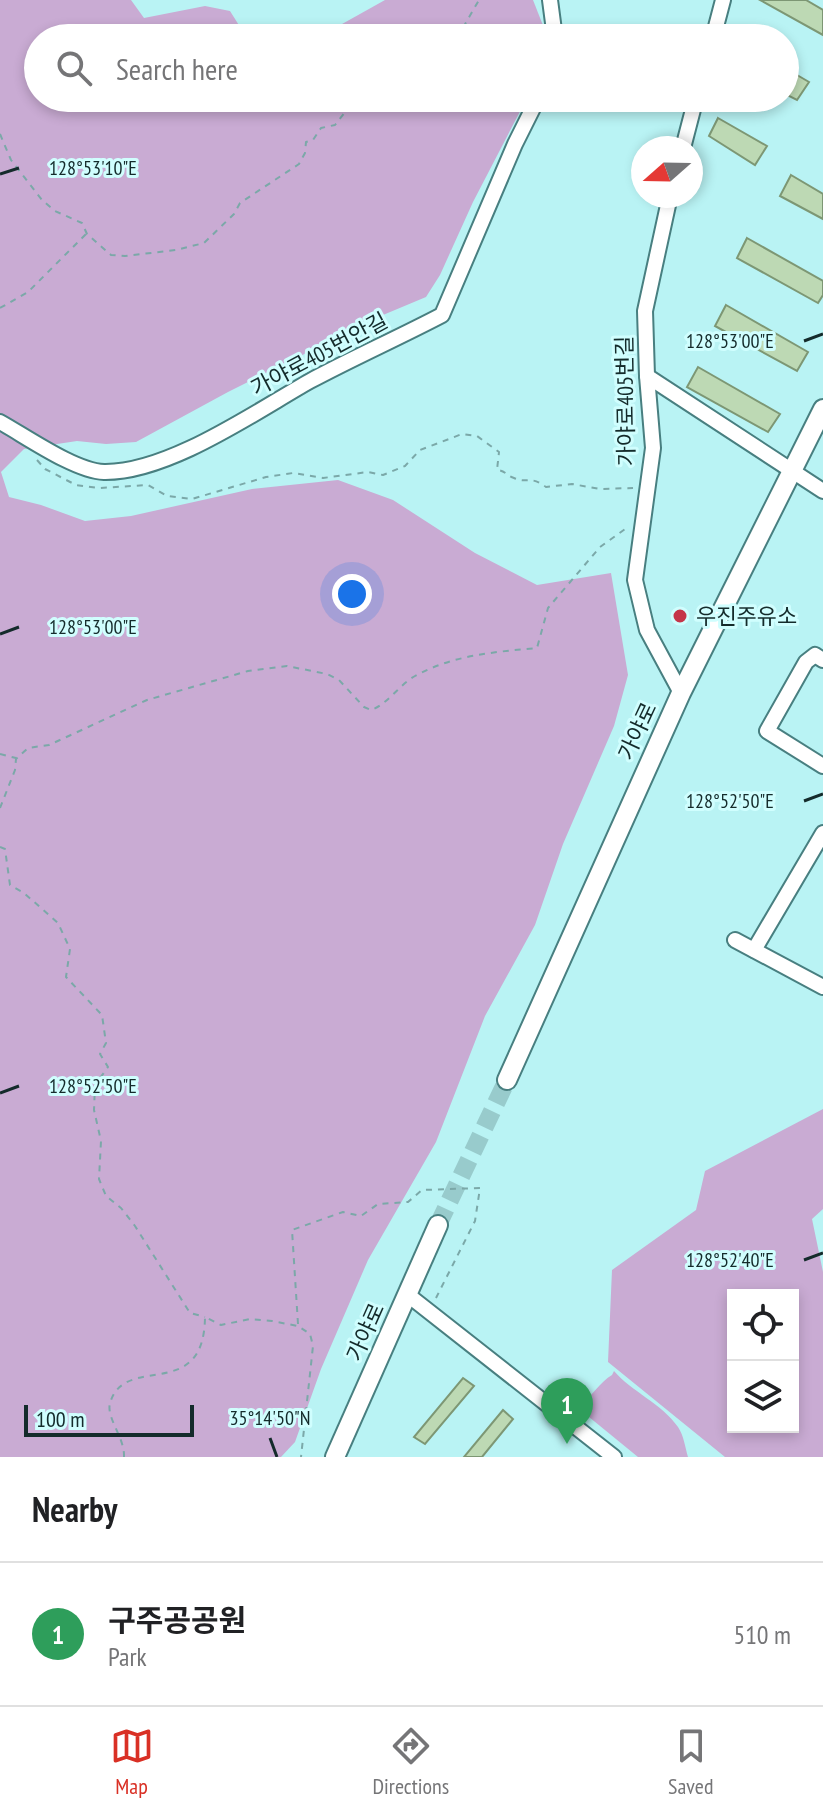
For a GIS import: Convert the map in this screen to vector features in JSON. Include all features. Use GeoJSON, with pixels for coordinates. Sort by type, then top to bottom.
{"type":"FeatureCollection","features":[{"type":"Feature","properties":{"kind":"main road","name":"가야로"},"geometry":{"type":"LineString","coordinates":[[507,1080],[681,693],[823,409]]}},
{"type":"Feature","properties":{"kind":"main road","name":"가야로"},"geometry":{"type":"LineString","coordinates":[[335,1457],[438,1225]]}},
{"type":"Feature","properties":{"kind":"street"},"geometry":{"type":"LineString","coordinates":[[550,0],[553,24]]}},
{"type":"Feature","properties":{"kind":"street"},"geometry":{"type":"LineString","coordinates":[[717,24],[723,0]]}},
{"type":"Feature","properties":{"kind":"street","name":"가야로405번안길"},"geometry":{"type":"LineString","coordinates":[[0,422],[81,468],[104,472],[140,466],[180,453],[349,361],[442,315],[531,112]]}},
{"type":"Feature","properties":{"kind":"street"},"geometry":{"type":"LineString","coordinates":[[686,136],[692,112]]}},
{"type":"Feature","properties":{"kind":"street","name":"가야로405번길"},"geometry":{"type":"LineString","coordinates":[[667,208],[645,311],[653,448],[635,580],[647,630],[681,693]]}},
{"type":"Feature","properties":{"kind":"street"},"geometry":{"type":"LineString","coordinates":[[647,376],[823,491]]}},
{"type":"Feature","properties":{"kind":"street"},"geometry":{"type":"LineString","coordinates":[[823,660],[815,655],[806,662],[767,731],[823,766]]}},
{"type":"Feature","properties":{"kind":"street"},"geometry":{"type":"LineString","coordinates":[[754,950],[823,833]]}},
{"type":"Feature","properties":{"kind":"street"},"geometry":{"type":"LineString","coordinates":[[735,940],[823,987]]}},
{"type":"Feature","properties":{"kind":"street"},"geometry":{"type":"LineString","coordinates":[[408,1295],[614,1457]]}},
{"type":"Feature","properties":{"kind":"path"},"geometry":{"type":"LineString","coordinates":[[465,24],[479,0]]}},
{"type":"Feature","properties":{"kind":"path"},"geometry":{"type":"LineString","coordinates":[[0,134],[11,160],[42,200],[55,211],[82,223],[87,234],[111,255],[125,256],[204,243],[234,214],[240,203],[299,164],[306,142],[313,140],[321,128],[335,125],[345,112]]}},
{"type":"Feature","properties":{"kind":"path"},"geometry":{"type":"LineString","coordinates":[[0,308],[28,292],[87,234]]}},
{"type":"Feature","properties":{"kind":"path"},"geometry":{"type":"LineString","coordinates":[[167,496],[192,499],[266,477],[293,473],[323,478],[368,472],[383,475],[405,466],[420,450],[462,434],[477,436],[499,452],[497,470],[515,479],[535,479],[546,487],[572,484],[647,491]]}},
{"type":"Feature","properties":{"kind":"path"},"geometry":{"type":"LineString","coordinates":[[0,808],[15,770],[16,759],[28,748],[49,745],[147,700],[248,671],[287,666],[327,674],[339,680],[364,707],[371,710],[379,707],[403,684],[447,660],[537,648],[548,608],[600,547],[630,525]]}},
{"type":"Feature","properties":{"kind":"path"},"geometry":{"type":"LineString","coordinates":[[0,754],[16,759]]}},
{"type":"Feature","properties":{"kind":"path"},"geometry":{"type":"LineString","coordinates":[[0,847],[5,849],[10,885],[24,893],[58,923],[70,949],[66,977],[102,1015],[106,1043],[100,1054],[108,1067],[95,1085],[94,1110],[101,1141],[99,1179],[106,1196],[121,1208],[135,1226],[190,1313],[221,1325],[250,1319],[298,1326],[310,1334],[313,1346],[301,1457]]}},
{"type":"Feature","properties":{"kind":"path"},"geometry":{"type":"LineString","coordinates":[[298,1326],[292,1230],[343,1212],[361,1216],[378,1204],[408,1202],[422,1190],[480,1188],[475,1221],[429,1312]]}},
{"type":"Feature","properties":{"kind":"path"},"geometry":{"type":"LineString","coordinates":[[124,1457],[121,1434],[111,1416],[110,1405],[119,1386],[128,1379],[162,1375],[193,1360],[205,1339],[205,1317]]}},
{"type":"Feature","properties":{"kind":"shaded area"},"geometry":{"type":"Polygon","coordinates":[[[0,0],[131,0],[144,18],[205,6],[230,11],[238,24],[24,24],[24,112],[520,112],[473,202],[440,275],[426,297],[228,392],[136,442],[106,444],[77,441],[24,449],[1,472],[9,497],[85,521],[131,516],[252,489],[338,480],[393,500],[475,553],[537,585],[611,573],[628,675],[614,726],[563,844],[535,925],[485,1016],[436,1142],[368,1260],[321,1369],[295,1442],[281,1457],[0,1457],[0,0]]]}},
{"type":"Feature","properties":{"kind":"shaded area"},"geometry":{"type":"Polygon","coordinates":[[[385,0],[533,0],[542,24],[342,24],[385,0]]]}},
{"type":"Feature","properties":{"kind":"shaded area"},"geometry":{"type":"Polygon","coordinates":[[[823,1109],[823,1209],[812,1219],[823,1272],[823,1457],[725,1457],[608,1362],[612,1270],[696,1210],[705,1171],[823,1109]]]}},
{"type":"Feature","properties":{"kind":"shaded area"},"geometry":{"type":"Polygon","coordinates":[[[614,1371],[678,1427],[688,1457],[638,1457],[578,1408],[614,1371]]]}},
{"type":"Feature","properties":{"kind":"building"},"geometry":{"type":"Polygon","coordinates":[[[760,0],[806,0],[823,10],[823,35],[760,0]]]}},
{"type":"Feature","properties":{"kind":"building"},"geometry":{"type":"Polygon","coordinates":[[[799,76],[809,82],[799,97],[799,76]]]}},
{"type":"Feature","properties":{"kind":"building"},"geometry":{"type":"Polygon","coordinates":[[[718,118],[767,146],[755,165],[709,136],[718,118]]]}},
{"type":"Feature","properties":{"kind":"building"},"geometry":{"type":"Polygon","coordinates":[[[791,175],[823,194],[823,219],[780,196],[791,175]]]}},
{"type":"Feature","properties":{"kind":"building"},"geometry":{"type":"Polygon","coordinates":[[[747,238],[823,281],[823,295],[818,303],[737,258],[747,238]]]}},
{"type":"Feature","properties":{"kind":"building"},"geometry":{"type":"Polygon","coordinates":[[[726,305],[808,352],[797,371],[715,326],[726,305]]]}},
{"type":"Feature","properties":{"kind":"building"},"geometry":{"type":"Polygon","coordinates":[[[698,367],[780,414],[768,432],[687,387],[698,367]]]}},
{"type":"Feature","properties":{"kind":"building"},"geometry":{"type":"Polygon","coordinates":[[[463,1378],[474,1386],[425,1444],[414,1437],[463,1378]]]}},
{"type":"Feature","properties":{"kind":"building"},"geometry":{"type":"Polygon","coordinates":[[[503,1410],[513,1419],[482,1457],[464,1457],[503,1410]]]}},
{"type":"Feature","properties":{"kind":"tunnel"},"geometry":{"type":"LineString","coordinates":[[438,1225],[507,1080]]}},
{"type":"Feature","properties":{"kind":"place","name":"우진주유소"},"geometry":{"type":"Point","coordinates":[680,616]}},
{"type":"Feature","properties":{"kind":"place","name":"구주공공원"},"geometry":{"type":"Point","coordinates":[567,1444]}}]}
